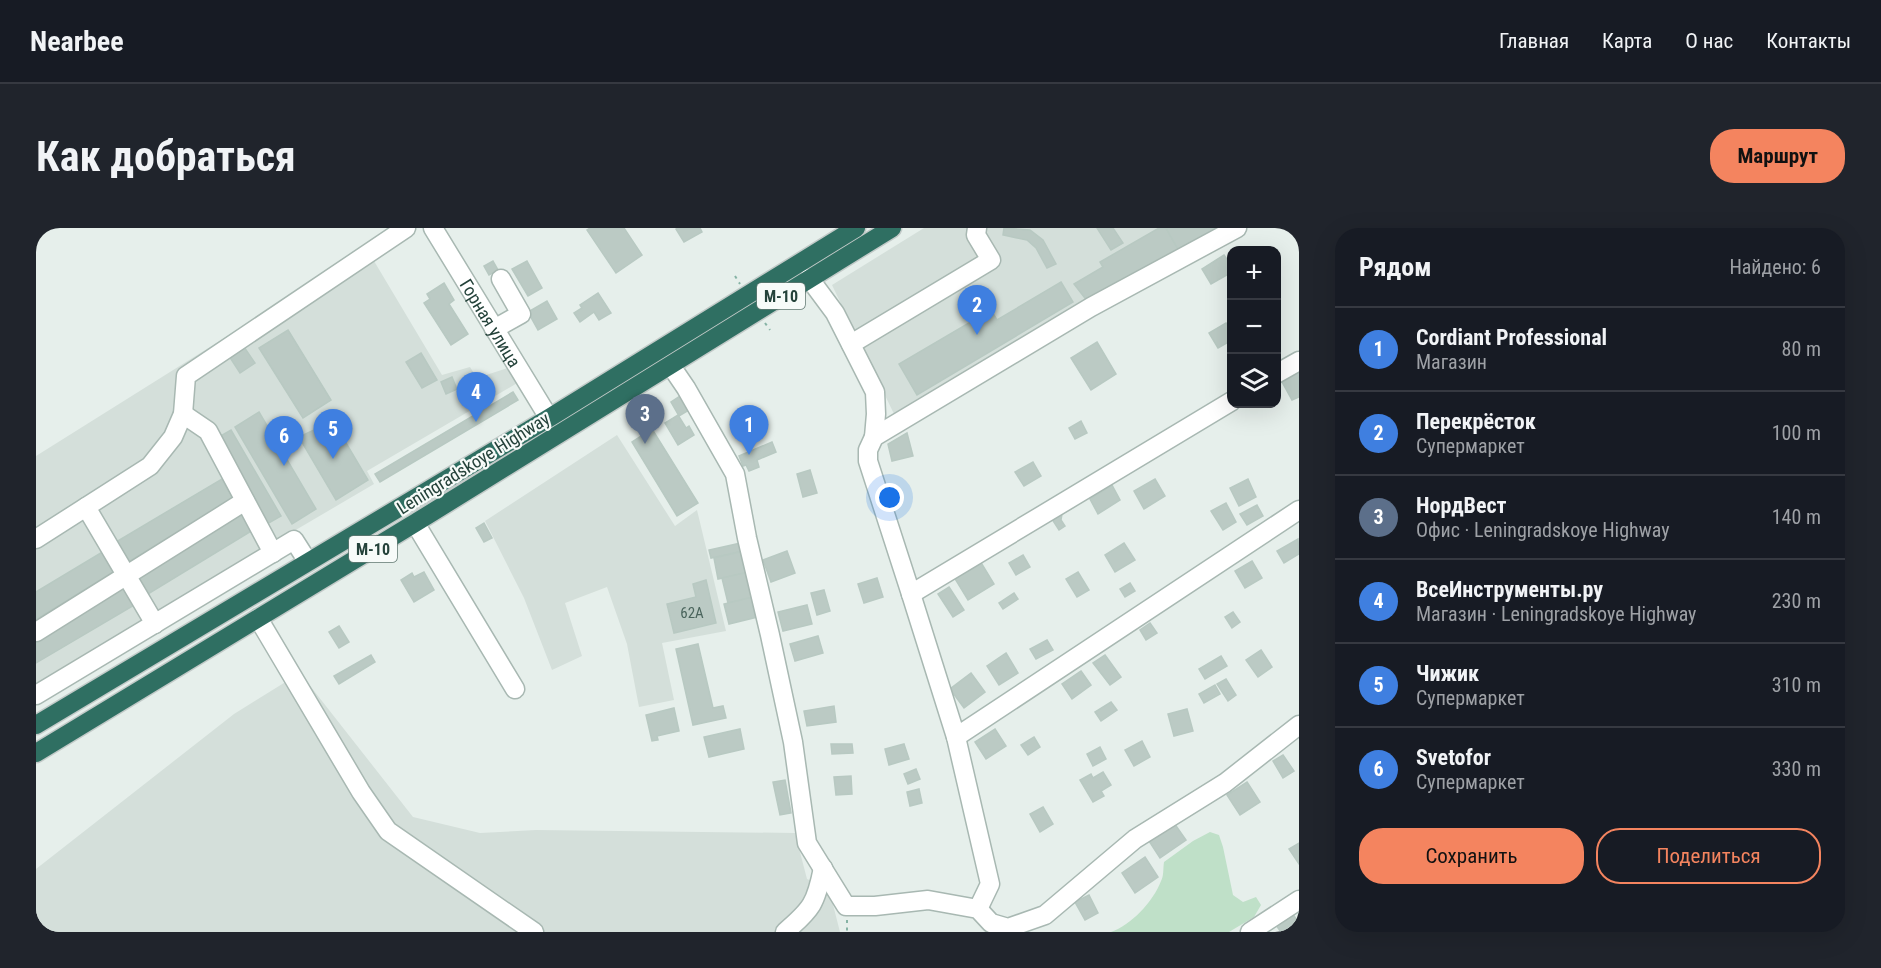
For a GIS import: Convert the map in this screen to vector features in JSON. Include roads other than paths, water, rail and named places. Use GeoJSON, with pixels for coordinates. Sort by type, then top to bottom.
{"type":"FeatureCollection","features":[{"type":"Feature","properties":{"kind":"highway","name":"Leningradskoye Highway"},"geometry":{"type":"LineString","coordinates":[[48,717],[549,418],[856,228]]}},
{"type":"Feature","properties":{"kind":"highway","name":"Leningradskoye Highway"},"geometry":{"type":"LineString","coordinates":[[258,618],[892,228]]}},
{"type":"Feature","properties":{"kind":"highway","name":"М-10"},"geometry":{"type":"LineString","coordinates":[[36,753],[258,618]]}},
{"type":"Feature","properties":{"kind":"street"},"geometry":{"type":"LineString","coordinates":[[36,539],[150,466],[173,437],[183,414],[186,376],[406,228]]}},
{"type":"Feature","properties":{"kind":"street","name":"Горная улица"},"geometry":{"type":"LineString","coordinates":[[433,228],[549,418]]}},
{"type":"Feature","properties":{"kind":"street"},"geometry":{"type":"LineString","coordinates":[[851,344],[991,260],[976,235],[977,228]]}},
{"type":"Feature","properties":{"kind":"street"},"geometry":{"type":"LineString","coordinates":[[873,437],[1091,307],[1237,228]]}},
{"type":"Feature","properties":{"kind":"street"},"geometry":{"type":"LineString","coordinates":[[809,278],[835,313],[875,392],[876,414],[873,437],[868,450],[868,461],[956,737],[990,884],[978,909]]}},
{"type":"Feature","properties":{"kind":"street"},"geometry":{"type":"LineString","coordinates":[[494,329],[521,314],[501,279]]}},
{"type":"Feature","properties":{"kind":"street"},"geometry":{"type":"LineString","coordinates":[[1281,371],[1299,361]]}},
{"type":"Feature","properties":{"kind":"street"},"geometry":{"type":"LineString","coordinates":[[671,366],[686,387],[735,474],[747,538],[793,742],[807,843],[846,906],[875,906],[928,900],[978,909],[991,927],[1008,928],[1045,915],[1135,838],[1225,783],[1299,725]]}},
{"type":"Feature","properties":{"kind":"street"},"geometry":{"type":"LineString","coordinates":[[911,594],[1227,404]]}},
{"type":"Feature","properties":{"kind":"street"},"geometry":{"type":"LineString","coordinates":[[183,414],[208,431],[273,553]]}},
{"type":"Feature","properties":{"kind":"street"},"geometry":{"type":"LineString","coordinates":[[36,632],[245,501]]}},
{"type":"Feature","properties":{"kind":"street"},"geometry":{"type":"LineString","coordinates":[[86,507],[155,624]]}},
{"type":"Feature","properties":{"kind":"street"},"geometry":{"type":"LineString","coordinates":[[956,737],[1299,510]]}},
{"type":"Feature","properties":{"kind":"street"},"geometry":{"type":"LineString","coordinates":[[415,523],[515,689]]}},
{"type":"Feature","properties":{"kind":"street"},"geometry":{"type":"LineString","coordinates":[[48,717],[37,694],[294,540],[308,562]]}},
{"type":"Feature","properties":{"kind":"street"},"geometry":{"type":"LineString","coordinates":[[258,618],[361,792],[388,831],[534,932]]}},
{"type":"Feature","properties":{"kind":"street"},"geometry":{"type":"LineString","coordinates":[[785,932],[806,914],[818,894],[823,868]]}},
{"type":"Feature","properties":{"kind":"street"},"geometry":{"type":"LineString","coordinates":[[1250,932],[1299,900]]}},
{"type":"Feature","properties":{"kind":"place","name":"Перекрёсток"},"geometry":{"type":"Point","coordinates":[977,335]}},
{"type":"Feature","properties":{"kind":"place","name":"ВсеИнструменты.ру"},"geometry":{"type":"Point","coordinates":[476,422]}},
{"type":"Feature","properties":{"kind":"place","name":"НордВест"},"geometry":{"type":"Point","coordinates":[645,444]}},
{"type":"Feature","properties":{"kind":"place","name":"Cordiant Professional"},"geometry":{"type":"Point","coordinates":[749,455]}},
{"type":"Feature","properties":{"kind":"place","name":"Чижик"},"geometry":{"type":"Point","coordinates":[333,459]}},
{"type":"Feature","properties":{"kind":"place","name":"Svetofor"},"geometry":{"type":"Point","coordinates":[284,466]}}]}
